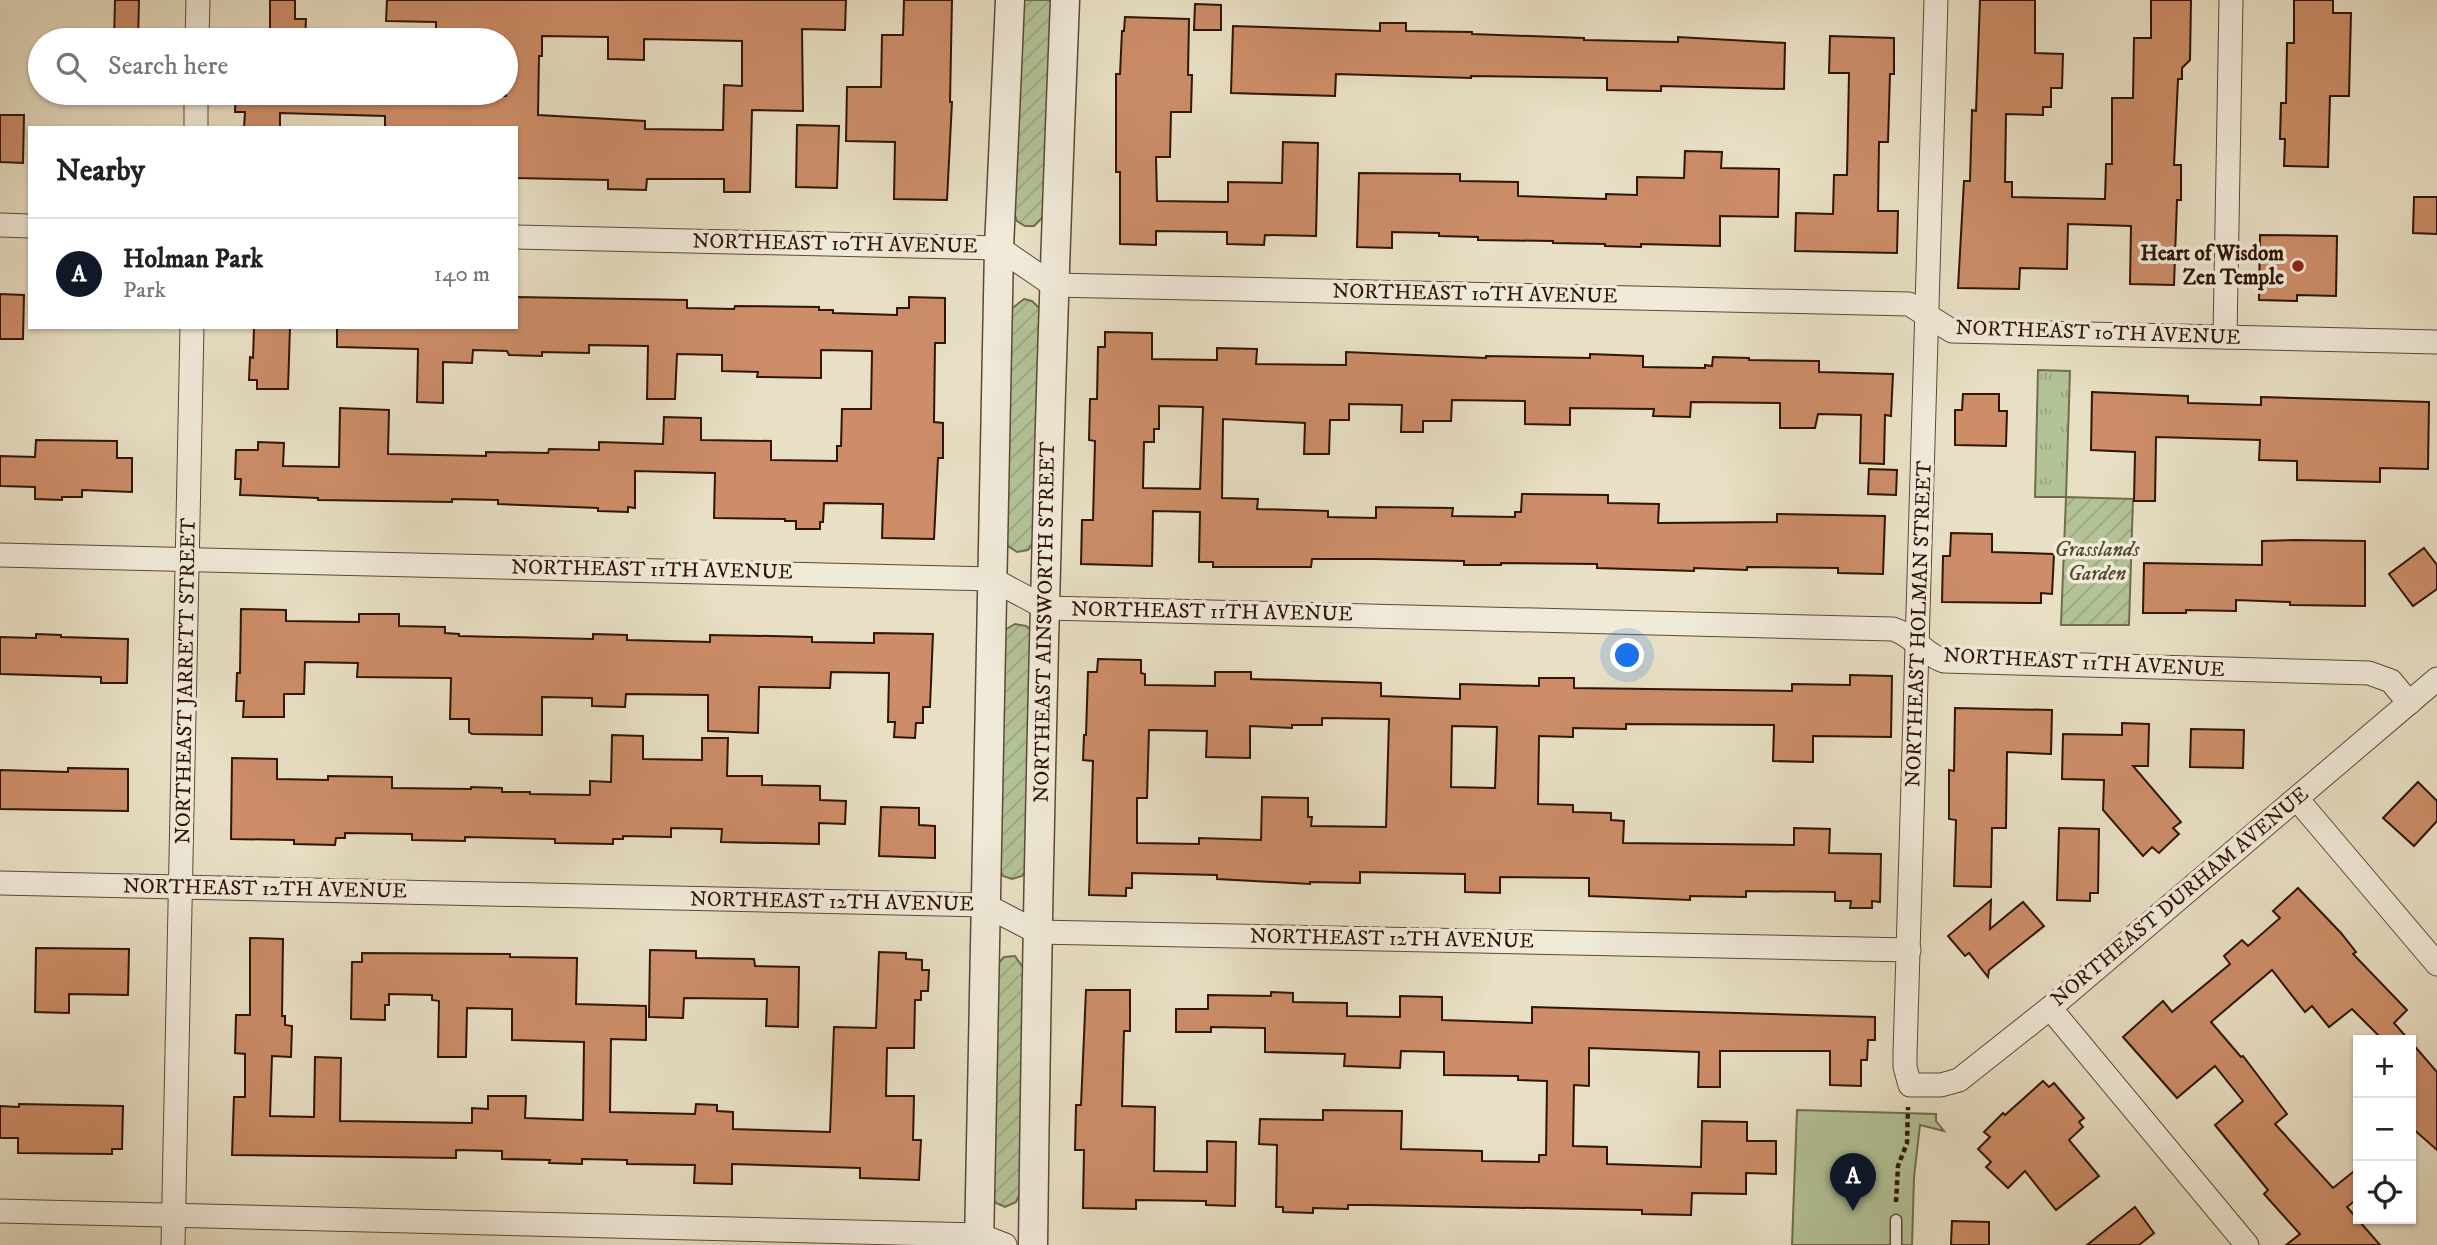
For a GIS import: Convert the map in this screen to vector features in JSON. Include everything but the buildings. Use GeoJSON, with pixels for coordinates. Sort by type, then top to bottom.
{"type":"FeatureCollection","features":[{"type":"Feature","properties":{"kind":"street"},"geometry":{"type":"LineString","coordinates":[[197,28],[198,0]]}},
{"type":"Feature","properties":{"kind":"street"},"geometry":{"type":"LineString","coordinates":[[979,1240],[999,248],[1010,0]]}},
{"type":"Feature","properties":{"kind":"street","name":"NORTHEAST AINSWORTH STREET"},"geometry":{"type":"LineString","coordinates":[[1033,1245],[1037,932],[1053,285],[1065,0]]}},
{"type":"Feature","properties":{"kind":"street","name":"NORTHEAST HOLMAN STREET"},"geometry":{"type":"LineString","coordinates":[[1910,1085],[1905,1054],[1936,0]]}},
{"type":"Feature","properties":{"kind":"street"},"geometry":{"type":"LineString","coordinates":[[2225,337],[2231,0]]}},
{"type":"Feature","properties":{"kind":"street"},"geometry":{"type":"LineString","coordinates":[[196,105],[196,126]]}},
{"type":"Feature","properties":{"kind":"street"},"geometry":{"type":"LineString","coordinates":[[0,225],[28,226]]}},
{"type":"Feature","properties":{"kind":"street","name":"NORTHEAST 10TH AVENUE"},"geometry":{"type":"LineString","coordinates":[[518,237],[999,248],[1053,285],[1909,304],[1952,331],[2437,342]]}},
{"type":"Feature","properties":{"kind":"street","name":"NORTHEAST JARRETT STREET"},"geometry":{"type":"LineString","coordinates":[[173,1245],[192,329]]}},
{"type":"Feature","properties":{"kind":"street","name":"NORTHEAST 11TH AVENUE"},"geometry":{"type":"LineString","coordinates":[[0,555],[992,579],[1046,608],[1893,628],[1904,632],[1936,658],[1944,661],[2369,674],[2391,681],[2409,703]]}},
{"type":"Feature","properties":{"kind":"street","name":"NORTHEAST DURHAM AVENUE"},"geometry":{"type":"LineString","coordinates":[[1910,1085],[1941,1086],[1959,1080],[2050,1007],[2437,679]]}},
{"type":"Feature","properties":{"kind":"street"},"geometry":{"type":"LineString","coordinates":[[2297,799],[2437,964]]}},
{"type":"Feature","properties":{"kind":"street","name":"NORTHEAST 12TH AVENUE"},"geometry":{"type":"LineString","coordinates":[[0,883],[985,905],[1037,932],[1909,950]]}},
{"type":"Feature","properties":{"kind":"street"},"geometry":{"type":"LineString","coordinates":[[2050,1007],[2247,1245]]}},
{"type":"Feature","properties":{"kind":"street"},"geometry":{"type":"LineString","coordinates":[[0,1211],[979,1240],[1006,1245]]}},
{"type":"Feature","properties":{"kind":"lane"},"geometry":{"type":"LineString","coordinates":[[1896,1220],[1896,1245]]}},
{"type":"Feature","properties":{"kind":"path"},"geometry":{"type":"LineString","coordinates":[[1896,1220],[1897,1174],[1907,1143],[1910,1085]]}},
{"type":"Feature","properties":{"kind":"green space"},"geometry":{"type":"Polygon","coordinates":[[[1021,0],[1051,0],[1045,215],[1034,226],[1025,226],[1017,221],[1014,213],[1021,0]]]}},
{"type":"Feature","properties":{"kind":"green space"},"geometry":{"type":"Polygon","coordinates":[[[1024,299],[1032,301],[1039,308],[1034,542],[1028,550],[1017,552],[1008,546],[1005,538],[1010,310],[1024,299]]]}},
{"type":"Feature","properties":{"kind":"green space"},"geometry":{"type":"Polygon","coordinates":[[[2038,370],[2070,371],[2066,497],[2035,497],[2038,370]]]}},
{"type":"Feature","properties":{"kind":"green space","name":"Grasslands Garden"},"geometry":{"type":"Polygon","coordinates":[[[2066,497],[2133,499],[2129,625],[2061,625],[2066,497]]]}},
{"type":"Feature","properties":{"kind":"green space"},"geometry":{"type":"Polygon","coordinates":[[[1015,624],[1026,626],[1032,631],[1027,868],[1022,876],[1012,879],[1003,876],[998,866],[1003,631],[1015,624]]]}},
{"type":"Feature","properties":{"kind":"green space"},"geometry":{"type":"Polygon","coordinates":[[[1015,956],[1024,969],[1021,1191],[1016,1202],[1005,1207],[996,1203],[991,1194],[996,966],[1004,957],[1015,956]]]}},
{"type":"Feature","properties":{"kind":"green space"},"geometry":{"type":"Polygon","coordinates":[[[1797,1110],[1936,1114],[1936,1121],[1944,1131],[1920,1125],[1914,1177],[1912,1245],[1792,1245],[1797,1110]]]}},
{"type":"Feature","properties":{"kind":"place","name":"Heart of Wisdom Zen Temple"},"geometry":{"type":"Point","coordinates":[2298,266]}},
{"type":"Feature","properties":{"kind":"place","name":"Holman Park"},"geometry":{"type":"Point","coordinates":[1853,1211]}}]}
